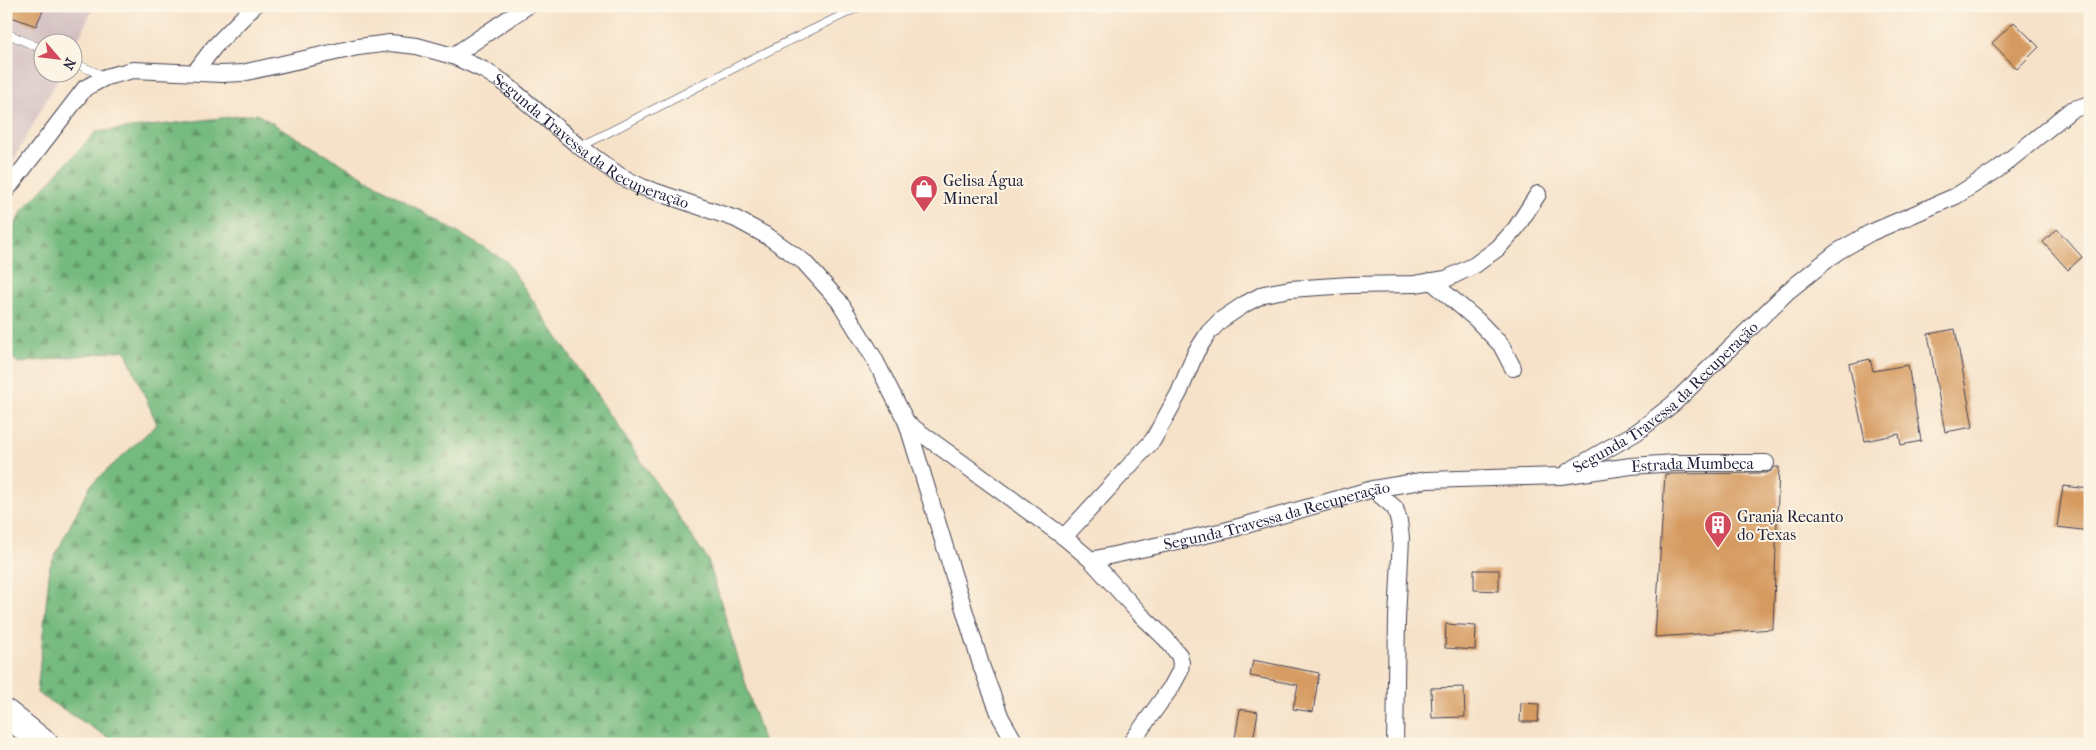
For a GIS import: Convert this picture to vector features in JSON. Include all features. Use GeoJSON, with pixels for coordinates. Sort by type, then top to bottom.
{"type":"FeatureCollection","features":[{"type":"Feature","properties":{"kind":"highway"},"geometry":{"type":"LineString","coordinates":[[6,713],[45,744]]}},
{"type":"Feature","properties":{"kind":"street"},"geometry":{"type":"LineString","coordinates":[[195,72],[214,47],[254,6]]}},
{"type":"Feature","properties":{"kind":"street"},"geometry":{"type":"LineString","coordinates":[[453,56],[527,6]]}},
{"type":"Feature","properties":{"kind":"street","name":"Segunda Travessa da Recuperação"},"geometry":{"type":"LineString","coordinates":[[6,191],[86,88],[106,77],[132,70],[222,74],[242,73],[358,47],[390,44],[418,46],[453,56],[484,70],[503,82],[580,147],[620,176],[642,187],[736,219],[769,237],[804,262],[839,301],[874,358],[907,423],[1064,537],[1091,560],[1140,614],[1166,639],[1179,655],[1181,663],[1180,671],[1172,686],[1130,744]]}},
{"type":"Feature","properties":{"kind":"street","name":"Segunda Travessa da Recuperação"},"geometry":{"type":"LineString","coordinates":[[1091,560],[1228,530],[1373,489],[1427,480],[1561,476],[1638,432],[1673,404],[1788,292],[1836,252],[1870,233],[1956,196],[1997,170],[2071,110],[2090,104]]}},
{"type":"Feature","properties":{"kind":"street"},"geometry":{"type":"LineString","coordinates":[[1064,537],[1153,440],[1179,393],[1196,352],[1209,332],[1221,320],[1264,294],[1350,285],[1415,284],[1446,279],[1475,265],[1498,248],[1516,228],[1538,194]]}},
{"type":"Feature","properties":{"kind":"street"},"geometry":{"type":"LineString","coordinates":[[1432,281],[1477,320],[1501,345],[1513,368]]}},
{"type":"Feature","properties":{"kind":"street"},"geometry":{"type":"LineString","coordinates":[[907,423],[982,668],[1002,718],[1016,744]]}},
{"type":"Feature","properties":{"kind":"street","name":"Estrada Mumbeca"},"geometry":{"type":"LineString","coordinates":[[1561,476],[1631,466],[1766,463]]}},
{"type":"Feature","properties":{"kind":"street"},"geometry":{"type":"LineString","coordinates":[[1373,489],[1395,508],[1401,538],[1397,619],[1396,744]]}},
{"type":"Feature","properties":{"kind":"lane"},"geometry":{"type":"LineString","coordinates":[[580,147],[748,61],[861,6]]}},
{"type":"Feature","properties":{"kind":"lane"},"geometry":{"type":"LineString","coordinates":[[6,33],[32,45]]}},
{"type":"Feature","properties":{"kind":"lane"},"geometry":{"type":"LineString","coordinates":[[82,66],[106,77]]}},
{"type":"Feature","properties":{"kind":"shaded area"},"geometry":{"type":"Polygon","coordinates":[[[6,6],[94,6],[82,32],[32,32],[32,82],[56,82],[6,174],[6,6]]]}},
{"type":"Feature","properties":{"kind":"green space"},"geometry":{"type":"Polygon","coordinates":[[[257,114],[506,261],[708,560],[764,744],[119,744],[37,693],[50,566],[90,486],[157,424],[125,350],[19,363],[6,353],[6,241],[23,210],[96,132],[257,114]]]}},
{"type":"Feature","properties":{"kind":"building"},"geometry":{"type":"Polygon","coordinates":[[[6,6],[45,6],[36,26],[6,15],[6,6]]]}},
{"type":"Feature","properties":{"kind":"building"},"geometry":{"type":"Polygon","coordinates":[[[2014,22],[2039,47],[2017,69],[1992,43],[2014,22]]]}},
{"type":"Feature","properties":{"kind":"building"},"geometry":{"type":"Polygon","coordinates":[[[2057,229],[2082,257],[2068,270],[2043,242],[2057,229]]]}},
{"type":"Feature","properties":{"kind":"building"},"geometry":{"type":"Polygon","coordinates":[[[1955,329],[1973,427],[1945,432],[1928,334],[1955,329]]]}},
{"type":"Feature","properties":{"kind":"building"},"geometry":{"type":"Polygon","coordinates":[[[1870,359],[1873,371],[1908,365],[1921,441],[1901,445],[1899,434],[1865,441],[1849,364],[1870,359]]]}},
{"type":"Feature","properties":{"kind":"building","name":"Granja Recanto do Texas"},"geometry":{"type":"Polygon","coordinates":[[[1775,467],[1779,467],[1773,629],[1655,637],[1665,474],[1766,473],[1775,467]]]}},
{"type":"Feature","properties":{"kind":"building"},"geometry":{"type":"Polygon","coordinates":[[[2063,486],[2090,489],[2090,531],[2057,527],[2063,486]]]}},
{"type":"Feature","properties":{"kind":"building"},"geometry":{"type":"Polygon","coordinates":[[[1474,570],[1499,570],[1499,591],[1474,590],[1474,570]]]}},
{"type":"Feature","properties":{"kind":"building"},"geometry":{"type":"Polygon","coordinates":[[[1446,624],[1476,626],[1475,650],[1445,648],[1446,624]]]}},
{"type":"Feature","properties":{"kind":"building"},"geometry":{"type":"Polygon","coordinates":[[[1253,660],[1319,673],[1313,712],[1293,709],[1298,685],[1250,676],[1253,660]]]}},
{"type":"Feature","properties":{"kind":"building"},"geometry":{"type":"Polygon","coordinates":[[[1464,687],[1465,717],[1432,718],[1431,688],[1464,687]]]}},
{"type":"Feature","properties":{"kind":"building"},"geometry":{"type":"Polygon","coordinates":[[[1521,703],[1539,704],[1538,722],[1520,722],[1521,703]]]}},
{"type":"Feature","properties":{"kind":"building"},"geometry":{"type":"Polygon","coordinates":[[[1240,709],[1258,712],[1253,741],[1235,738],[1240,709]]]}},
{"type":"Feature","properties":{"kind":"place","name":"Gelisa Água Mineral"},"geometry":{"type":"Point","coordinates":[924,213]}},
{"type":"Feature","properties":{"kind":"place","name":"Granja Recanto do Texas"},"geometry":{"type":"Point","coordinates":[1718,549]}}]}
